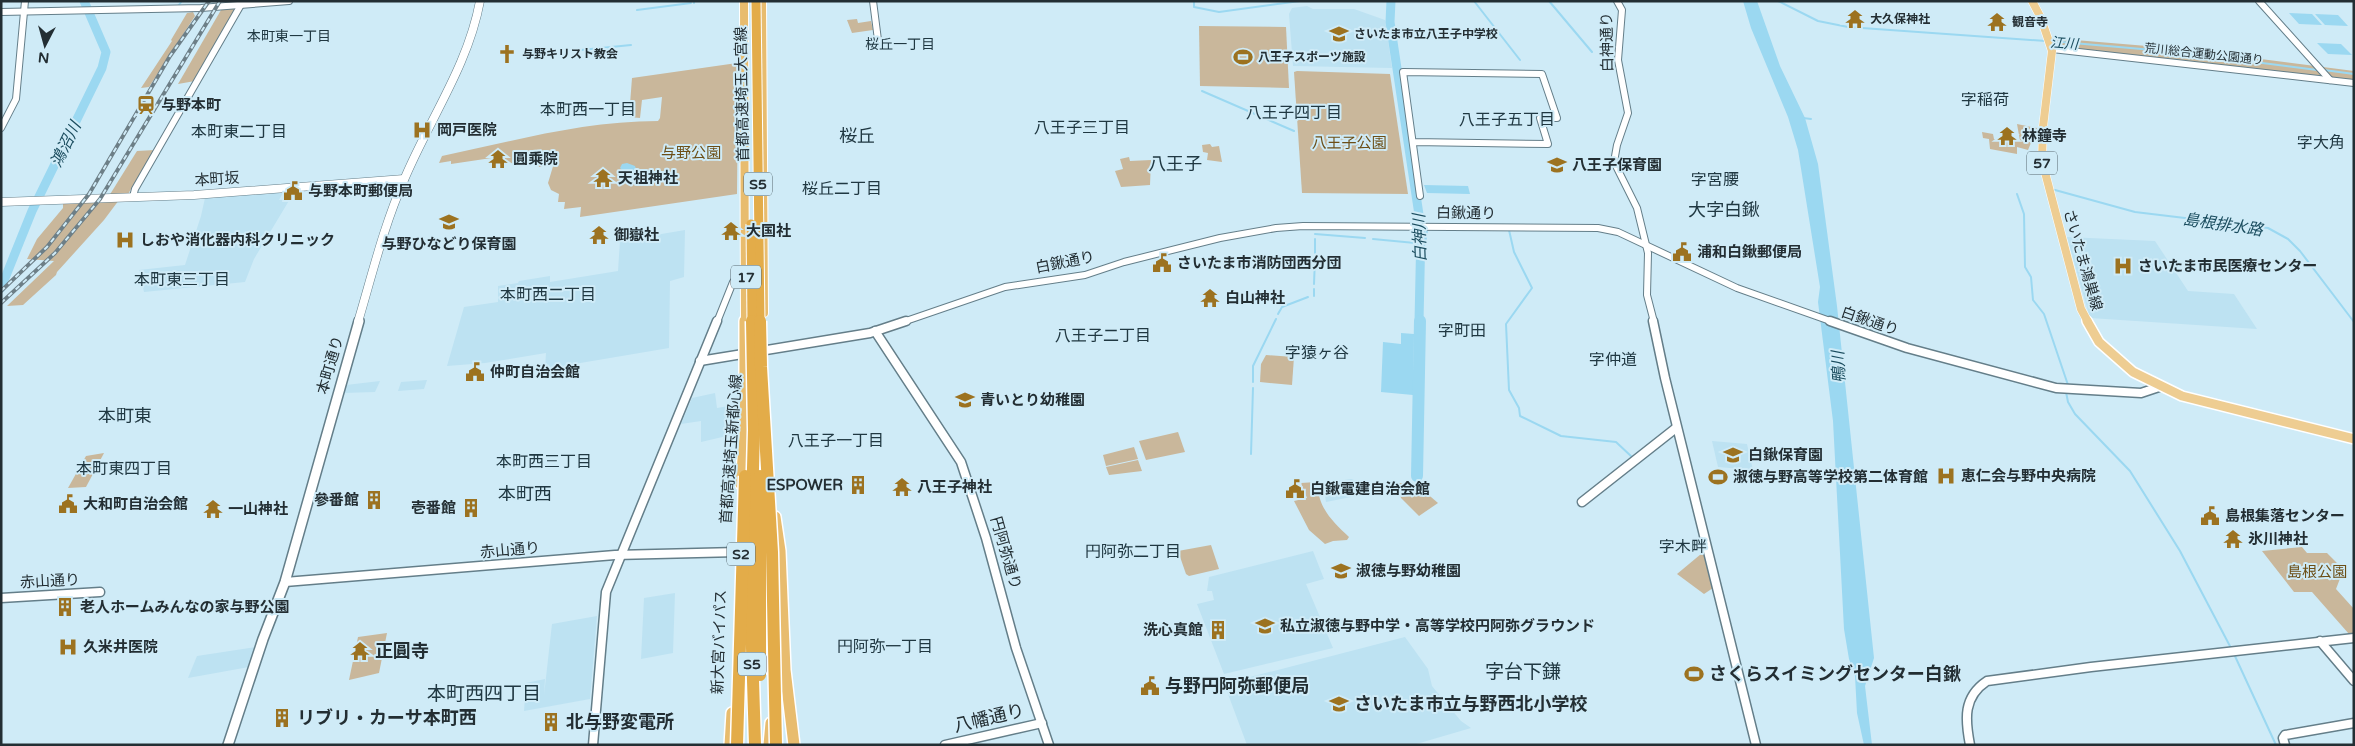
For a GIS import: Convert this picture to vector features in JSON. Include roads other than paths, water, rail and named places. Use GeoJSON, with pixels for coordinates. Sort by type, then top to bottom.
{"type":"FeatureCollection","features":[{"type":"Feature","properties":{"kind":"highway","name":"新大宮バイパス"},"geometry":{"type":"LineString","coordinates":[[730,745],[742,552],[745,435],[753,362],[744,1]]}},
{"type":"Feature","properties":{"kind":"highway","name":"首都高速埼玉大宮線"},"geometry":{"type":"LineString","coordinates":[[750,1],[753,362]]}},
{"type":"Feature","properties":{"kind":"highway","name":"首都高速埼玉大宮線"},"geometry":{"type":"LineString","coordinates":[[753,362],[756,1]]}},
{"type":"Feature","properties":{"kind":"highway","name":"17"},"geometry":{"type":"LineString","coordinates":[[762,1],[764,351],[770,484],[779,543],[785,670],[794,745]]}},
{"type":"Feature","properties":{"kind":"highway","name":"首都高速埼玉新都心線"},"geometry":{"type":"LineString","coordinates":[[737,745],[742,544],[753,362]]}},
{"type":"Feature","properties":{"kind":"highway","name":"首都高速埼玉新都心線"},"geometry":{"type":"LineString","coordinates":[[753,362],[772,552],[776,745]]}},
{"type":"Feature","properties":{"kind":"highway","name":"S5"},"geometry":{"type":"LineString","coordinates":[[753,362],[754,430],[750,583],[755,745]]}},
{"type":"Feature","properties":{"kind":"highway"},"geometry":{"type":"LineString","coordinates":[[753,362],[759,389],[760,713],[762,745]]}},
{"type":"Feature","properties":{"kind":"highway"},"geometry":{"type":"LineString","coordinates":[[742,552],[748,545],[768,498],[770,484]]}},
{"type":"Feature","properties":{"kind":"highway"},"geometry":{"type":"LineString","coordinates":[[736,635],[758,599],[765,572],[766,552]]}},
{"type":"Feature","properties":{"kind":"highway"},"geometry":{"type":"LineString","coordinates":[[769,745],[771,720],[785,670]]}},
{"type":"Feature","properties":{"kind":"main road","name":"本町通り"},"geometry":{"type":"LineString","coordinates":[[228,745],[263,638],[285,582],[369,284],[404,179],[445,100],[477,24],[480,1]]}},
{"type":"Feature","properties":{"kind":"main road","name":"さいたま鴻巣線"},"geometry":{"type":"LineString","coordinates":[[2032,1],[2041,18],[2050,44],[2042,161],[2081,309],[2089,327],[2107,350],[2133,372],[2159,387],[2198,402],[2354,439]]}},
{"type":"Feature","properties":{"kind":"main road","name":"本町坂"},"geometry":{"type":"LineString","coordinates":[[1,202],[202,195],[404,179]]}},
{"type":"Feature","properties":{"kind":"street"},"geometry":{"type":"LineString","coordinates":[[1,128],[16,99],[25,1]]}},
{"type":"Feature","properties":{"kind":"street"},"geometry":{"type":"LineString","coordinates":[[1,12],[97,11],[289,1]]}},
{"type":"Feature","properties":{"kind":"street"},"geometry":{"type":"LineString","coordinates":[[873,1],[878,40]]}},
{"type":"Feature","properties":{"kind":"street","name":"白神通り"},"geometry":{"type":"LineString","coordinates":[[1617,1],[1622,10],[1618,60],[1628,113],[1617,145],[1614,162],[1636,205],[1648,259],[1647,295],[1676,428],[1756,745]]}},
{"type":"Feature","properties":{"kind":"street"},"geometry":{"type":"LineString","coordinates":[[2259,1],[2330,80]]}},
{"type":"Feature","properties":{"kind":"street"},"geometry":{"type":"LineString","coordinates":[[133,197],[136,188],[242,4]]}},
{"type":"Feature","properties":{"kind":"street","name":"荒川総合運動公園通り"},"geometry":{"type":"LineString","coordinates":[[2050,44],[2354,83]]}},
{"type":"Feature","properties":{"kind":"street"},"geometry":{"type":"LineString","coordinates":[[1413,142],[1548,144],[1540,118],[1557,118],[1542,74],[1403,72],[1420,196]]}},
{"type":"Feature","properties":{"kind":"street","name":"白鍬通り"},"geometry":{"type":"LineString","coordinates":[[700,361],[753,362],[764,351],[875,332],[988,291],[1085,274],[1124,262],[1240,234],[1298,226],[1598,228],[1610,230],[1645,244],[1737,288],[1857,332],[2032,383],[2066,390],[2142,393],[2159,387]]}},
{"type":"Feature","properties":{"kind":"street"},"geometry":{"type":"LineString","coordinates":[[593,745],[605,596],[733,282]]}},
{"type":"Feature","properties":{"kind":"street","name":"円阿弥通り"},"geometry":{"type":"LineString","coordinates":[[875,332],[961,462],[985,534],[1016,648],[1049,745]]}},
{"type":"Feature","properties":{"kind":"street"},"geometry":{"type":"LineString","coordinates":[[1582,502],[1676,428]]}},
{"type":"Feature","properties":{"kind":"street","name":"赤山通り"},"geometry":{"type":"LineString","coordinates":[[285,582],[621,555],[742,552]]}},
{"type":"Feature","properties":{"kind":"street","name":"赤山通り"},"geometry":{"type":"LineString","coordinates":[[1,598],[100,592]]}},
{"type":"Feature","properties":{"kind":"street"},"geometry":{"type":"LineString","coordinates":[[1970,745],[1965,718],[1966,706],[1977,687],[1987,680],[2354,638]]}},
{"type":"Feature","properties":{"kind":"street"},"geometry":{"type":"LineString","coordinates":[[2320,642],[2354,681]]}},
{"type":"Feature","properties":{"kind":"street","name":"八幡通り"},"geometry":{"type":"LineString","coordinates":[[945,745],[1042,723]]}},
{"type":"Feature","properties":{"kind":"street"},"geometry":{"type":"LineString","coordinates":[[2285,745],[2283,738],[2285,735],[2354,723]]}},
{"type":"Feature","properties":{"kind":"water","name":"鴨川"},"geometry":{"type":"Polygon","coordinates":[[[1743,1],[1757,1],[1780,66],[1805,118],[1818,164],[1837,306],[1874,658],[1865,686],[1872,745],[1864,745],[1857,713],[1855,676],[1849,659],[1844,629],[1833,421],[1818,302],[1820,287],[1798,150],[1788,117],[1751,28],[1743,1]]]}},
{"type":"Feature","properties":{"kind":"water"},"geometry":{"type":"Polygon","coordinates":[[[2289,13],[2312,14],[2322,25],[2299,24],[2289,13]]]}},
{"type":"Feature","properties":{"kind":"water"},"geometry":{"type":"Polygon","coordinates":[[[2315,14],[2338,15],[2348,26],[2325,25],[2315,14]]]}},
{"type":"Feature","properties":{"kind":"water"},"geometry":{"type":"Polygon","coordinates":[[[2317,43],[2341,44],[2352,55],[2328,54],[2317,43]]]}},
{"type":"Feature","properties":{"kind":"water"},"geometry":{"type":"Polygon","coordinates":[[[627,163],[635,166],[640,180],[619,183],[627,174],[620,168],[622,164],[627,163]]]}},
{"type":"Feature","properties":{"kind":"water"},"geometry":{"type":"Polygon","coordinates":[[[1424,185],[1468,186],[1470,194],[1427,193],[1424,185]]]}},
{"type":"Feature","properties":{"kind":"water"},"geometry":{"type":"Polygon","coordinates":[[[1401,333],[1414,334],[1413,395],[1381,392],[1383,342],[1401,344],[1401,333]]]}},
{"type":"Feature","properties":{"kind":"waterway","name":"鴻沼川"},"geometry":{"type":"LineString","coordinates":[[1,288],[32,211],[102,68],[106,52],[84,1]]}},
{"type":"Feature","properties":{"kind":"waterway"},"geometry":{"type":"LineString","coordinates":[[178,6],[182,1]]}},
{"type":"Feature","properties":{"kind":"waterway"},"geometry":{"type":"LineString","coordinates":[[1194,1],[1194,7],[1219,12],[1300,1]]}},
{"type":"Feature","properties":{"kind":"waterway","name":"白神川"},"geometry":{"type":"LineString","coordinates":[[1391,1],[1390,22],[1421,228],[1419,322]]}},
{"type":"Feature","properties":{"kind":"waterway"},"geometry":{"type":"LineString","coordinates":[[1474,1],[1520,60]]}},
{"type":"Feature","properties":{"kind":"waterway"},"geometry":{"type":"LineString","coordinates":[[1549,1],[1592,52]]}},
{"type":"Feature","properties":{"kind":"waterway","name":"江川"},"geometry":{"type":"LineString","coordinates":[[1778,1],[1818,21],[1848,27],[2046,41]]}},
{"type":"Feature","properties":{"kind":"waterway"},"geometry":{"type":"LineString","coordinates":[[637,10],[691,3]]}},
{"type":"Feature","properties":{"kind":"waterway","name":"江川"},"geometry":{"type":"LineString","coordinates":[[2050,41],[2176,52],[2317,70]]}},
{"type":"Feature","properties":{"kind":"waterway"},"geometry":{"type":"LineString","coordinates":[[581,50],[631,45]]}},
{"type":"Feature","properties":{"kind":"waterway","name":"江川"},"geometry":{"type":"LineString","coordinates":[[2324,70],[2354,74]]}},
{"type":"Feature","properties":{"kind":"waterway"},"geometry":{"type":"LineString","coordinates":[[1202,91],[1294,131]]}},
{"type":"Feature","properties":{"kind":"waterway","name":"島根排水路"},"geometry":{"type":"LineString","coordinates":[[1803,118],[1811,119]]}},
{"type":"Feature","properties":{"kind":"waterway","name":"島根排水路"},"geometry":{"type":"LineString","coordinates":[[2055,190],[2135,212],[2268,228],[2288,239],[2300,251],[2354,322]]}},
{"type":"Feature","properties":{"kind":"waterway"},"geometry":{"type":"LineString","coordinates":[[2017,194],[2024,214],[2025,267],[2031,277],[2033,300],[2044,314],[2068,385]]}},
{"type":"Feature","properties":{"kind":"waterway"},"geometry":{"type":"LineString","coordinates":[[1425,244],[1427,230]]}},
{"type":"Feature","properties":{"kind":"waterway"},"geometry":{"type":"LineString","coordinates":[[1509,230],[1514,252],[1532,288],[1506,324],[1509,390],[1519,408],[1520,416],[1561,436],[1616,442],[1632,457]]}},
{"type":"Feature","properties":{"kind":"waterway"},"geometry":{"type":"LineString","coordinates":[[1315,234],[1365,238]]}},
{"type":"Feature","properties":{"kind":"waterway"},"geometry":{"type":"LineString","coordinates":[[1315,239],[1315,253]]}},
{"type":"Feature","properties":{"kind":"waterway"},"geometry":{"type":"LineString","coordinates":[[1373,239],[1415,243]]}},
{"type":"Feature","properties":{"kind":"waterway"},"geometry":{"type":"LineString","coordinates":[[1314,284],[1315,258]]}},
{"type":"Feature","properties":{"kind":"waterway"},"geometry":{"type":"LineString","coordinates":[[1314,289],[1314,296]]}},
{"type":"Feature","properties":{"kind":"waterway"},"geometry":{"type":"LineString","coordinates":[[1278,314],[1282,307],[1308,297]]}},
{"type":"Feature","properties":{"kind":"waterway"},"geometry":{"type":"LineString","coordinates":[[1253,382],[1253,366],[1276,319]]}},
{"type":"Feature","properties":{"kind":"waterway","name":"白神川"},"geometry":{"type":"LineString","coordinates":[[1417,476],[1420,321]]}},
{"type":"Feature","properties":{"kind":"waterway"},"geometry":{"type":"LineString","coordinates":[[1251,454],[1253,388]]}},
{"type":"Feature","properties":{"kind":"waterway"},"geometry":{"type":"LineString","coordinates":[[2066,392],[2068,402],[2075,414],[2130,471],[2180,551],[2232,650]]}},
{"type":"Feature","properties":{"kind":"waterway"},"geometry":{"type":"LineString","coordinates":[[2234,654],[2276,745]]}},
{"type":"Feature","properties":{"kind":"railway"},"geometry":{"type":"LineString","coordinates":[[1,291],[47,247],[89,194],[170,56],[209,1]]}},
{"type":"Feature","properties":{"kind":"railway"},"geometry":{"type":"LineString","coordinates":[[1,303],[55,253],[100,199],[220,1]]}},
{"type":"Feature","properties":{"kind":"place","name":"大久保神社"},"geometry":{"type":"Point","coordinates":[1855,19]}},
{"type":"Feature","properties":{"kind":"place","name":"観音寺"},"geometry":{"type":"Point","coordinates":[1997,22]}},
{"type":"Feature","properties":{"kind":"place","name":"さいたま市立八王子中学校"},"geometry":{"type":"Point","coordinates":[1339,34]}},
{"type":"Feature","properties":{"kind":"place","name":"与野キリスト教会"},"geometry":{"type":"Point","coordinates":[507,54]}},
{"type":"Feature","properties":{"kind":"place","name":"八王子スポーツ施設"},"geometry":{"type":"Point","coordinates":[1243,57]}},
{"type":"Feature","properties":{"kind":"place","name":"与野本町"},"geometry":{"type":"Point","coordinates":[146,105]}},
{"type":"Feature","properties":{"kind":"place","name":"岡戸医院"},"geometry":{"type":"Point","coordinates":[422,130]}},
{"type":"Feature","properties":{"kind":"place","name":"林鐘寺"},"geometry":{"type":"Point","coordinates":[2007,136]}},
{"type":"Feature","properties":{"kind":"place","name":"圓乘院"},"geometry":{"type":"Point","coordinates":[498,159]}},
{"type":"Feature","properties":{"kind":"place","name":"八王子保育園"},"geometry":{"type":"Point","coordinates":[1557,165]}},
{"type":"Feature","properties":{"kind":"place","name":"天祖神社"},"geometry":{"type":"Point","coordinates":[603,178]}},
{"type":"Feature","properties":{"kind":"place","name":"与野本町郵便局"},"geometry":{"type":"Point","coordinates":[293,191]}},
{"type":"Feature","properties":{"kind":"place","name":"与野ひなどり保育園"},"geometry":{"type":"Point","coordinates":[449,222]}},
{"type":"Feature","properties":{"kind":"place","name":"大国社"},"geometry":{"type":"Point","coordinates":[731,231]}},
{"type":"Feature","properties":{"kind":"place","name":"御嶽社"},"geometry":{"type":"Point","coordinates":[599,235]}},
{"type":"Feature","properties":{"kind":"place","name":"しおや消化器内科クリニック"},"geometry":{"type":"Point","coordinates":[125,240]}},
{"type":"Feature","properties":{"kind":"place","name":"浦和白鍬郵便局"},"geometry":{"type":"Point","coordinates":[1682,252]}},
{"type":"Feature","properties":{"kind":"place","name":"さいたま市消防団西分団"},"geometry":{"type":"Point","coordinates":[1162,263]}},
{"type":"Feature","properties":{"kind":"place","name":"さいたま市民医療センター"},"geometry":{"type":"Point","coordinates":[2123,266]}},
{"type":"Feature","properties":{"kind":"place","name":"白山神社"},"geometry":{"type":"Point","coordinates":[1210,298]}},
{"type":"Feature","properties":{"kind":"place","name":"仲町自治会館"},"geometry":{"type":"Point","coordinates":[475,372]}},
{"type":"Feature","properties":{"kind":"place","name":"青いとり幼稚園"},"geometry":{"type":"Point","coordinates":[965,400]}},
{"type":"Feature","properties":{"kind":"place","name":"白鍬保育園"},"geometry":{"type":"Point","coordinates":[1733,455]}},
{"type":"Feature","properties":{"kind":"place","name":"恵仁会与野中央病院"},"geometry":{"type":"Point","coordinates":[1946,476]}},
{"type":"Feature","properties":{"kind":"place","name":"淑徳与野高等学校第二体育館"},"geometry":{"type":"Point","coordinates":[1718,477]}},
{"type":"Feature","properties":{"kind":"place","name":"ESPOWER"},"geometry":{"type":"Point","coordinates":[858,485]}},
{"type":"Feature","properties":{"kind":"place","name":"八王子神社"},"geometry":{"type":"Point","coordinates":[902,487]}},
{"type":"Feature","properties":{"kind":"place","name":"白鍬電建自治会館"},"geometry":{"type":"Point","coordinates":[1295,489]}},
{"type":"Feature","properties":{"kind":"place","name":"參番館"},"geometry":{"type":"Point","coordinates":[374,500]}},
{"type":"Feature","properties":{"kind":"place","name":"大和町自治会館"},"geometry":{"type":"Point","coordinates":[68,504]}},
{"type":"Feature","properties":{"kind":"place","name":"壱番館"},"geometry":{"type":"Point","coordinates":[471,508]}},
{"type":"Feature","properties":{"kind":"place","name":"一山神社"},"geometry":{"type":"Point","coordinates":[213,509]}},
{"type":"Feature","properties":{"kind":"place","name":"島根集落センター"},"geometry":{"type":"Point","coordinates":[2210,516]}},
{"type":"Feature","properties":{"kind":"place","name":"氷川神社"},"geometry":{"type":"Point","coordinates":[2233,539]}},
{"type":"Feature","properties":{"kind":"place","name":"淑徳与野幼稚園"},"geometry":{"type":"Point","coordinates":[1341,571]}},
{"type":"Feature","properties":{"kind":"place","name":"老人ホームみんなの家与野公園"},"geometry":{"type":"Point","coordinates":[65,607]}},
{"type":"Feature","properties":{"kind":"place","name":"私立淑徳与野中学・高等学校円阿弥グラウンド"},"geometry":{"type":"Point","coordinates":[1265,626]}},
{"type":"Feature","properties":{"kind":"place","name":"洗心真館"},"geometry":{"type":"Point","coordinates":[1218,630]}},
{"type":"Feature","properties":{"kind":"place","name":"久米井医院"},"geometry":{"type":"Point","coordinates":[68,647]}},
{"type":"Feature","properties":{"kind":"place","name":"正圓寺"},"geometry":{"type":"Point","coordinates":[360,651]}},
{"type":"Feature","properties":{"kind":"place","name":"さくらスイミングセンター白鍬"},"geometry":{"type":"Point","coordinates":[1694,674]}},
{"type":"Feature","properties":{"kind":"place","name":"与野円阿弥郵便局"},"geometry":{"type":"Point","coordinates":[1150,686]}},
{"type":"Feature","properties":{"kind":"place","name":"さいたま市立与野西北小学校"},"geometry":{"type":"Point","coordinates":[1339,704]}},
{"type":"Feature","properties":{"kind":"place","name":"リブリ・カーサ本町西"},"geometry":{"type":"Point","coordinates":[282,718]}},
{"type":"Feature","properties":{"kind":"place","name":"北与野変電所"},"geometry":{"type":"Point","coordinates":[551,722]}},
{"type":"Feature","properties":{"kind":"district","name":"本町東一丁目"},"geometry":{"type":"Point","coordinates":[289,36]}},
{"type":"Feature","properties":{"kind":"district","name":"桜丘一丁目"},"geometry":{"type":"Point","coordinates":[900,44]}},
{"type":"Feature","properties":{"kind":"district","name":"字稲荷"},"geometry":{"type":"Point","coordinates":[1985,99]}},
{"type":"Feature","properties":{"kind":"district","name":"本町西一丁目"},"geometry":{"type":"Point","coordinates":[588,109]}},
{"type":"Feature","properties":{"kind":"district","name":"八王子四丁目"},"geometry":{"type":"Point","coordinates":[1294,112]}},
{"type":"Feature","properties":{"kind":"district","name":"八王子五丁目"},"geometry":{"type":"Point","coordinates":[1507,119]}},
{"type":"Feature","properties":{"kind":"district","name":"八王子三丁目"},"geometry":{"type":"Point","coordinates":[1082,127]}},
{"type":"Feature","properties":{"kind":"district","name":"本町東二丁目"},"geometry":{"type":"Point","coordinates":[239,131]}},
{"type":"Feature","properties":{"kind":"district","name":"桜丘"},"geometry":{"type":"Point","coordinates":[857,136]}},
{"type":"Feature","properties":{"kind":"district","name":"字大角"},"geometry":{"type":"Point","coordinates":[2321,142]}},
{"type":"Feature","properties":{"kind":"district","name":"八王子"},"geometry":{"type":"Point","coordinates":[1175,164]}},
{"type":"Feature","properties":{"kind":"district","name":"字宮腰"},"geometry":{"type":"Point","coordinates":[1715,179]}},
{"type":"Feature","properties":{"kind":"district","name":"桜丘二丁目"},"geometry":{"type":"Point","coordinates":[842,188]}},
{"type":"Feature","properties":{"kind":"district","name":"大字白鍬"},"geometry":{"type":"Point","coordinates":[1724,210]}},
{"type":"Feature","properties":{"kind":"district","name":"本町東三丁目"},"geometry":{"type":"Point","coordinates":[182,279]}},
{"type":"Feature","properties":{"kind":"district","name":"本町西二丁目"},"geometry":{"type":"Point","coordinates":[548,294]}},
{"type":"Feature","properties":{"kind":"district","name":"字町田"},"geometry":{"type":"Point","coordinates":[1462,330]}},
{"type":"Feature","properties":{"kind":"district","name":"八王子二丁目"},"geometry":{"type":"Point","coordinates":[1103,335]}},
{"type":"Feature","properties":{"kind":"district","name":"字猿ヶ谷"},"geometry":{"type":"Point","coordinates":[1317,352]}},
{"type":"Feature","properties":{"kind":"district","name":"字仲道"},"geometry":{"type":"Point","coordinates":[1613,359]}},
{"type":"Feature","properties":{"kind":"district","name":"本町東"},"geometry":{"type":"Point","coordinates":[125,416]}},
{"type":"Feature","properties":{"kind":"district","name":"八王子一丁目"},"geometry":{"type":"Point","coordinates":[836,440]}},
{"type":"Feature","properties":{"kind":"district","name":"本町西三丁目"},"geometry":{"type":"Point","coordinates":[544,461]}},
{"type":"Feature","properties":{"kind":"district","name":"本町東四丁目"},"geometry":{"type":"Point","coordinates":[124,468]}},
{"type":"Feature","properties":{"kind":"district","name":"本町西"},"geometry":{"type":"Point","coordinates":[525,494]}},
{"type":"Feature","properties":{"kind":"district","name":"字木畔"},"geometry":{"type":"Point","coordinates":[1683,546]}},
{"type":"Feature","properties":{"kind":"district","name":"円阿弥二丁目"},"geometry":{"type":"Point","coordinates":[1133,551]}},
{"type":"Feature","properties":{"kind":"district","name":"円阿弥一丁目"},"geometry":{"type":"Point","coordinates":[885,646]}},
{"type":"Feature","properties":{"kind":"district","name":"字台下鎌"},"geometry":{"type":"Point","coordinates":[1523,671]}},
{"type":"Feature","properties":{"kind":"district","name":"本町西四丁目"},"geometry":{"type":"Point","coordinates":[484,693]}},
{"type":"Feature","properties":{"kind":"park label","name":"八王子公園"},"geometry":{"type":"Point","coordinates":[1349,143]}},
{"type":"Feature","properties":{"kind":"park label","name":"与野公園"},"geometry":{"type":"Point","coordinates":[691,153]}},
{"type":"Feature","properties":{"kind":"park label","name":"島根公園"},"geometry":{"type":"Point","coordinates":[2317,572]}}]}
